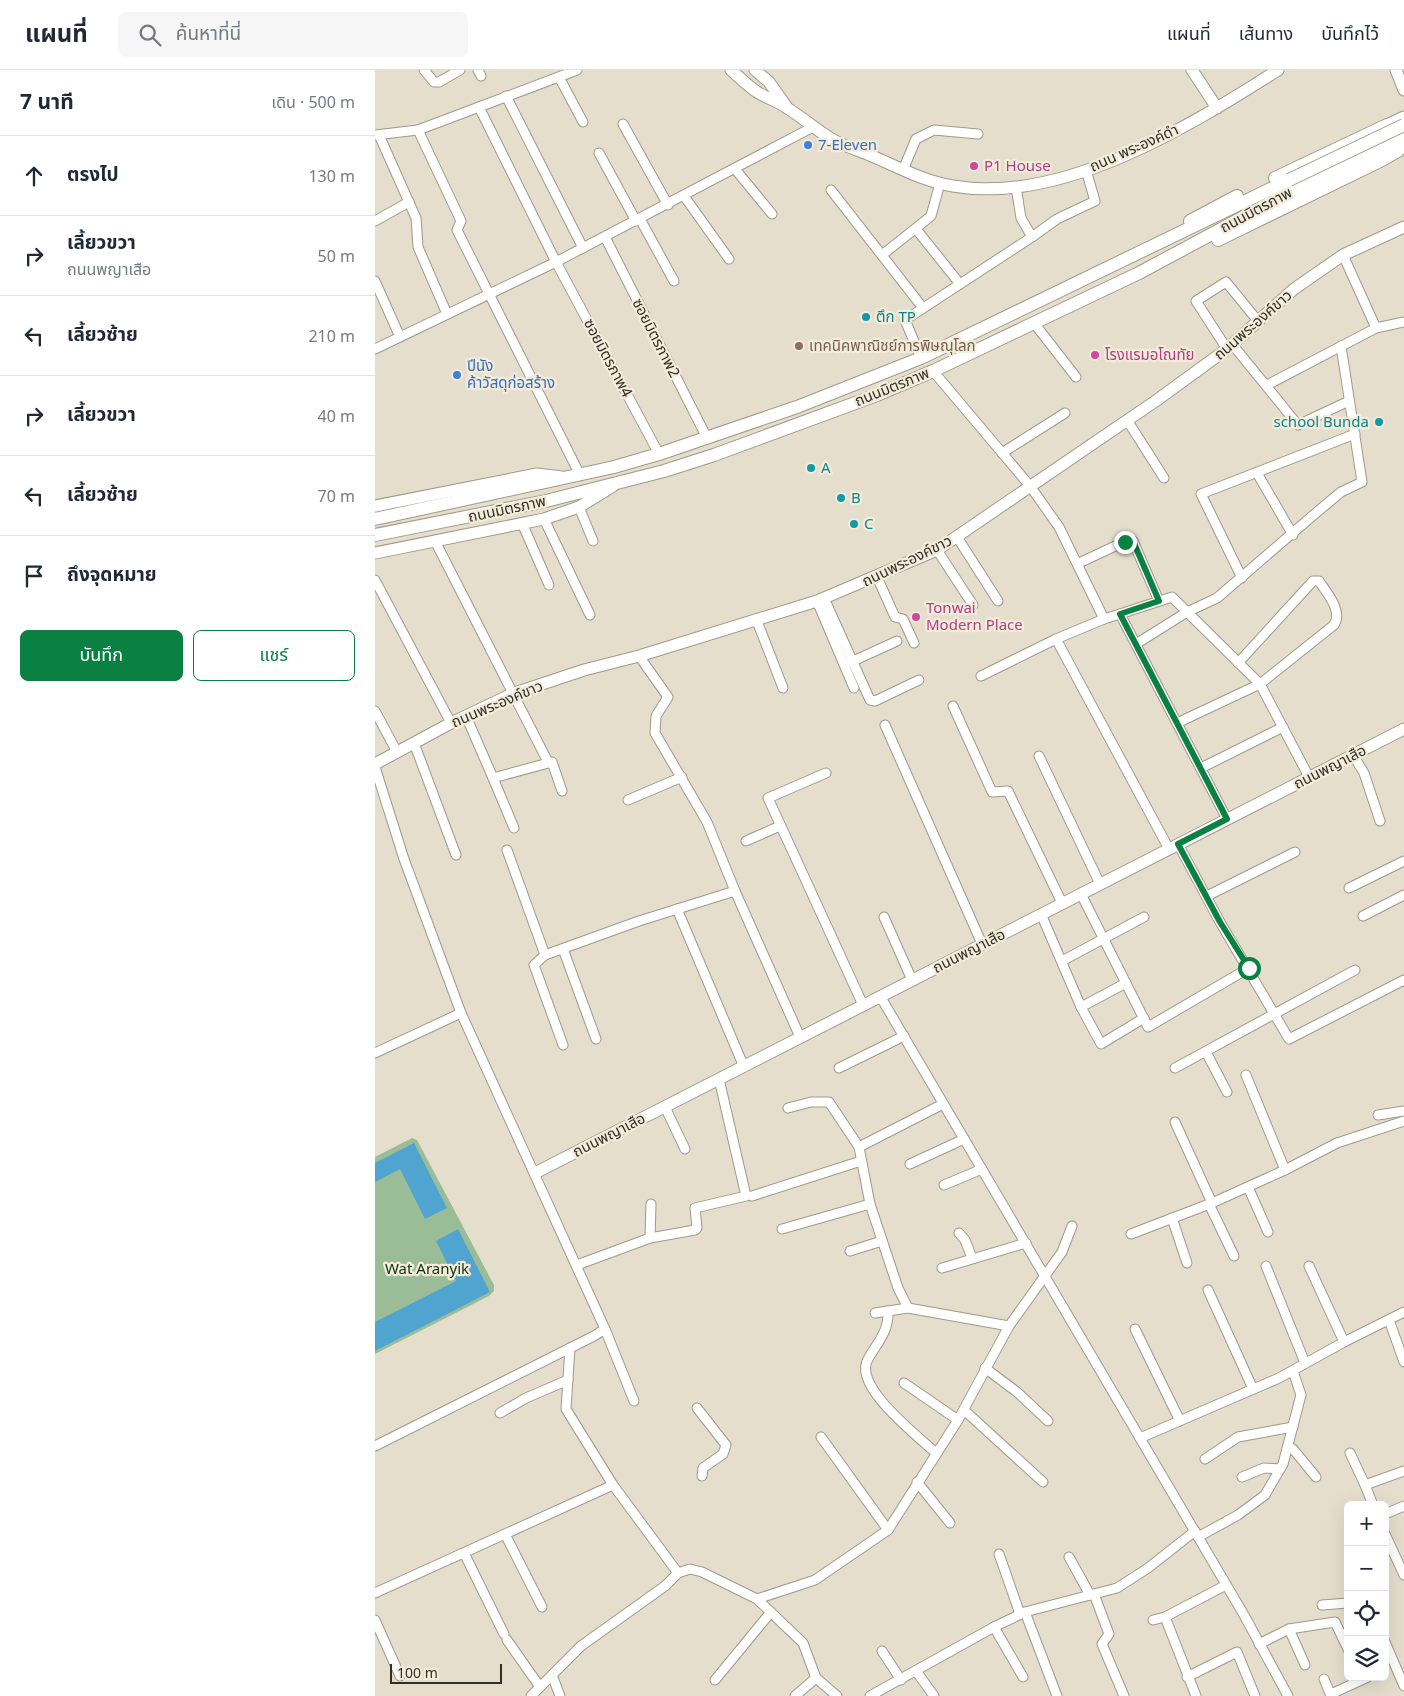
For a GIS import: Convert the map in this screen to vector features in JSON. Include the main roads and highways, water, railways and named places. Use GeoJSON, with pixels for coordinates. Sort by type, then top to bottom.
{"type":"FeatureCollection","features":[{"type":"Feature","properties":{"kind":"main road"},"geometry":{"type":"LineString","coordinates":[[1151,248],[1205,211],[1387,125],[1399,127],[1404,138]]}},
{"type":"Feature","properties":{"kind":"main road","name":"ถนนมิตรภาพ"},"geometry":{"type":"LineString","coordinates":[[375,536],[617,484],[714,455],[877,395],[933,371],[1139,273],[1291,185],[1404,125]]}},
{"type":"Feature","properties":{"kind":"main road","name":"ถนนมิตรภาพ"},"geometry":{"type":"LineString","coordinates":[[375,519],[574,476],[659,454],[871,380],[1151,248],[1291,185],[1404,138]]}},
{"type":"Feature","properties":{"kind":"main road"},"geometry":{"type":"LineString","coordinates":[[1139,273],[1216,241],[1402,147]]}},
{"type":"Feature","properties":{"kind":"water"},"geometry":{"type":"Polygon","coordinates":[[[414,1143],[447,1208],[425,1219],[400,1169],[375,1182],[375,1163],[414,1143]]]}},
{"type":"Feature","properties":{"kind":"water"},"geometry":{"type":"Polygon","coordinates":[[[458,1229],[490,1292],[375,1351],[375,1322],[456,1281],[436,1241],[458,1229]]]}},
{"type":"Feature","properties":{"kind":"place","name":"7-Eleven"},"geometry":{"type":"Point","coordinates":[808,145]}},
{"type":"Feature","properties":{"kind":"place","name":"P1 House"},"geometry":{"type":"Point","coordinates":[974,166]}},
{"type":"Feature","properties":{"kind":"place","name":"ตึก TP"},"geometry":{"type":"Point","coordinates":[866,317]}},
{"type":"Feature","properties":{"kind":"place","name":"เทคนิคพาณิชย์การพิษณุโลก"},"geometry":{"type":"Point","coordinates":[799,346]}},
{"type":"Feature","properties":{"kind":"place","name":"โรงแรมอโณทัย"},"geometry":{"type":"Point","coordinates":[1095,355]}},
{"type":"Feature","properties":{"kind":"place","name":"ปีนัง ค้าวัสดุก่อสร้าง"},"geometry":{"type":"Point","coordinates":[457,375]}},
{"type":"Feature","properties":{"kind":"place","name":"school Bunda"},"geometry":{"type":"Point","coordinates":[1379,422]}},
{"type":"Feature","properties":{"kind":"place","name":"A"},"geometry":{"type":"Point","coordinates":[811,468]}},
{"type":"Feature","properties":{"kind":"place","name":"B"},"geometry":{"type":"Point","coordinates":[841,498]}},
{"type":"Feature","properties":{"kind":"place","name":"C"},"geometry":{"type":"Point","coordinates":[854,524]}},
{"type":"Feature","properties":{"kind":"place","name":"Tonwai Modern Place"},"geometry":{"type":"Point","coordinates":[916,617]}},
{"type":"Feature","properties":{"kind":"park label","name":"Wat Aranyik"},"geometry":{"type":"Point","coordinates":[427,1269]}}]}
